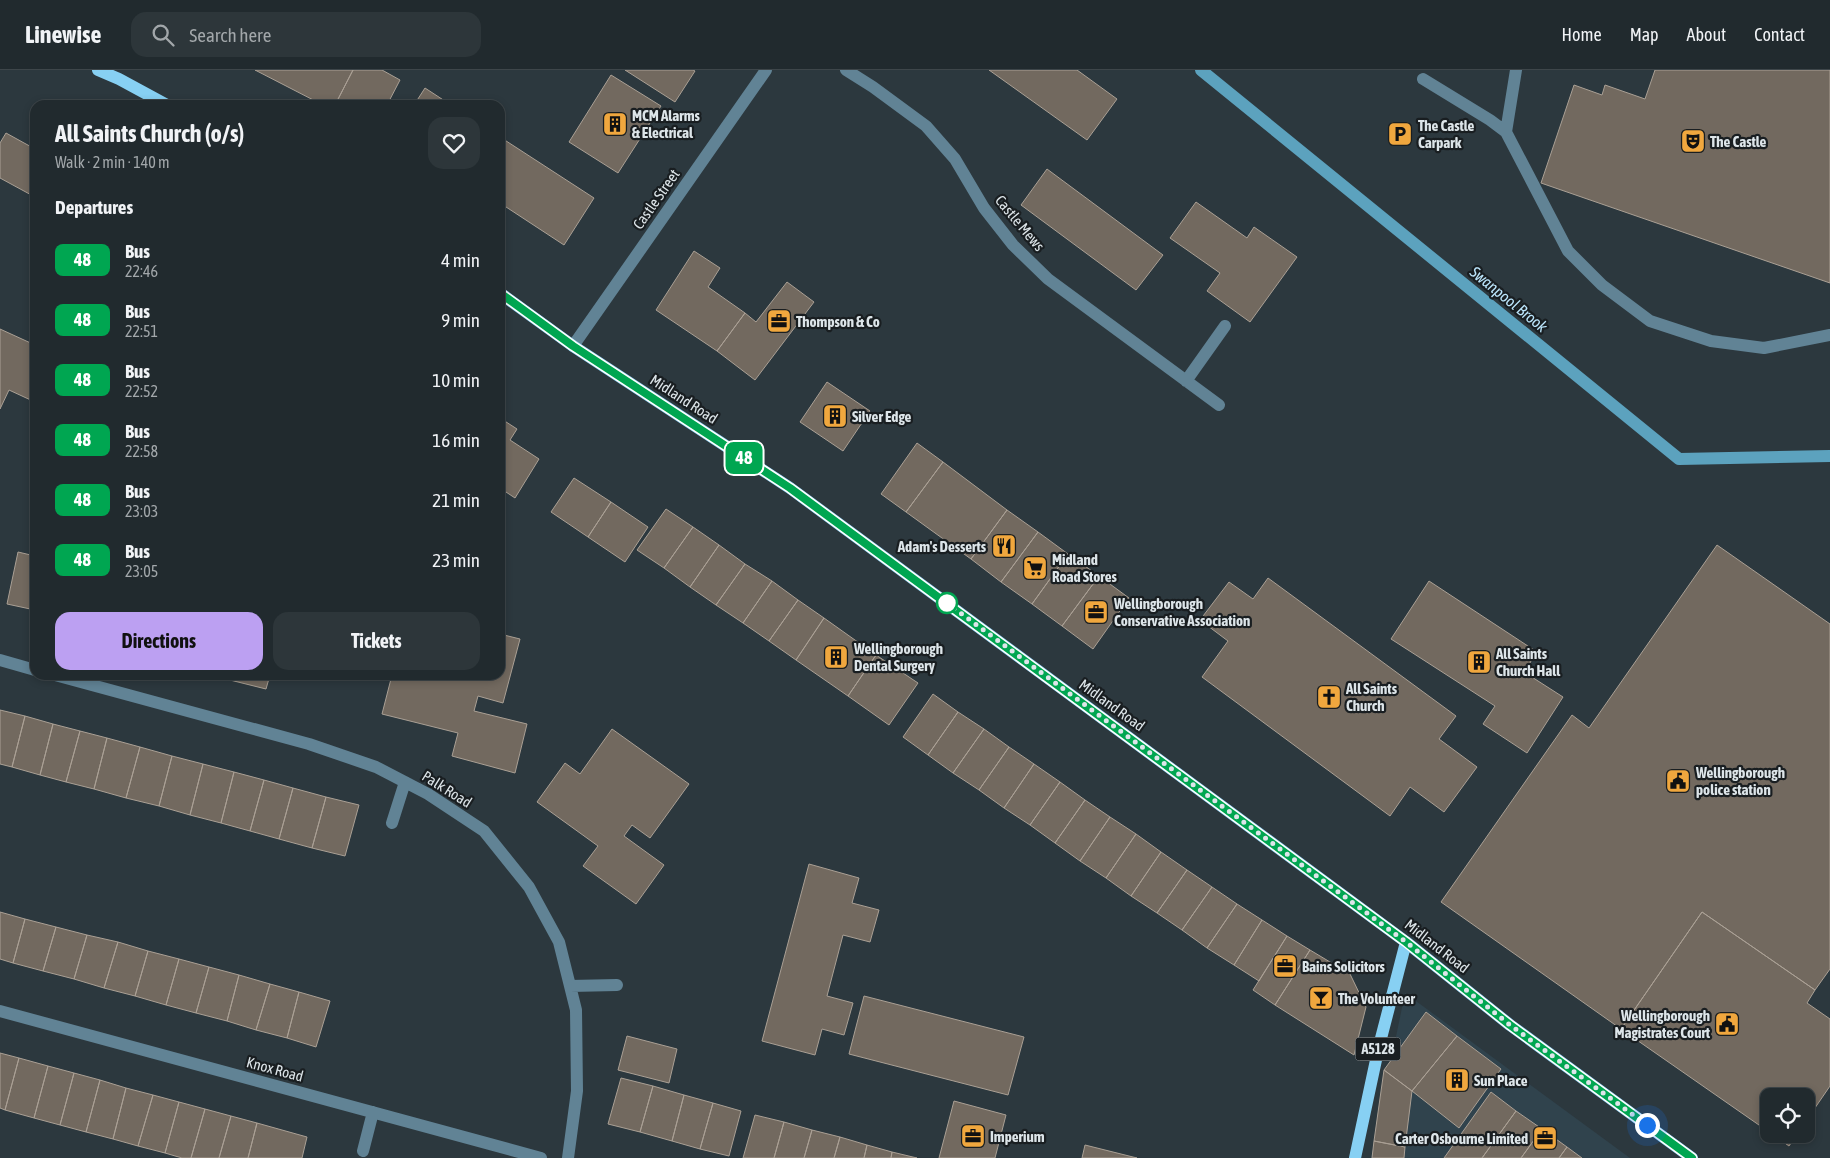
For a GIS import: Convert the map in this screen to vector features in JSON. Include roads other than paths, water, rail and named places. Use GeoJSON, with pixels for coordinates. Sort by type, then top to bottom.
{"type":"FeatureCollection","features":[{"type":"Feature","properties":{"kind":"main road"},"geometry":{"type":"LineString","coordinates":[[98,70],[121,74],[160,100]]}},
{"type":"Feature","properties":{"kind":"main road","name":"Midland Road"},"geometry":{"type":"LineString","coordinates":[[505,297],[573,346],[790,488],[1406,942],[1510,1025],[1692,1158]]}},
{"type":"Feature","properties":{"kind":"main road","name":"A5128"},"geometry":{"type":"LineString","coordinates":[[1355,1158],[1379,1046],[1406,942]]}},
{"type":"Feature","properties":{"kind":"street","name":"Castle Street"},"geometry":{"type":"LineString","coordinates":[[573,346],[766,70]]}},
{"type":"Feature","properties":{"kind":"street","name":"Castle Mews"},"geometry":{"type":"LineString","coordinates":[[846,70],[873,87],[926,126],[955,159],[984,208],[1014,245],[1048,279],[1219,405]]}},
{"type":"Feature","properties":{"kind":"street"},"geometry":{"type":"LineString","coordinates":[[1506,132],[1516,70]]}},
{"type":"Feature","properties":{"kind":"street"},"geometry":{"type":"LineString","coordinates":[[1423,79],[1490,120],[1506,132],[1568,251],[1602,286],[1650,321],[1711,340],[1764,348],[1830,335]]}},
{"type":"Feature","properties":{"kind":"street"},"geometry":{"type":"LineString","coordinates":[[1186,381],[1225,326]]}},
{"type":"Feature","properties":{"kind":"street"},"geometry":{"type":"LineString","coordinates":[[0,660],[30,669]]}},
{"type":"Feature","properties":{"kind":"street","name":"Palk Road"},"geometry":{"type":"LineString","coordinates":[[73,680],[309,744],[376,767],[428,794],[484,831],[529,887],[559,942],[576,1010],[577,1091],[568,1158]]}},
{"type":"Feature","properties":{"kind":"street"},"geometry":{"type":"LineString","coordinates":[[392,823],[405,782]]}},
{"type":"Feature","properties":{"kind":"street"},"geometry":{"type":"LineString","coordinates":[[570,986],[617,985]]}},
{"type":"Feature","properties":{"kind":"street","name":"Knox Road"},"geometry":{"type":"LineString","coordinates":[[0,1011],[541,1158]]}},
{"type":"Feature","properties":{"kind":"street"},"geometry":{"type":"LineString","coordinates":[[363,1151],[373,1112]]}},
{"type":"Feature","properties":{"kind":"waterway","name":"Swanpool Brook"},"geometry":{"type":"LineString","coordinates":[[1201,70],[1679,459],[1830,456]]}},
{"type":"Feature","properties":{"kind":"place","name":"MCM Alarms & Electrical"},"geometry":{"type":"Point","coordinates":[615,124]}},
{"type":"Feature","properties":{"kind":"place","name":"The Castle Carpark"},"geometry":{"type":"Point","coordinates":[1400,134]}},
{"type":"Feature","properties":{"kind":"place","name":"The Castle"},"geometry":{"type":"Point","coordinates":[1693,141]}},
{"type":"Feature","properties":{"kind":"place","name":"Thompson & Co"},"geometry":{"type":"Point","coordinates":[779,321]}},
{"type":"Feature","properties":{"kind":"place","name":"Silver Edge"},"geometry":{"type":"Point","coordinates":[835,416]}},
{"type":"Feature","properties":{"kind":"place","name":"Adam's Desserts"},"geometry":{"type":"Point","coordinates":[1004,546]}},
{"type":"Feature","properties":{"kind":"place","name":"Midland Road Stores"},"geometry":{"type":"Point","coordinates":[1035,568]}},
{"type":"Feature","properties":{"kind":"place","name":"Wellingborough Conservative Association"},"geometry":{"type":"Point","coordinates":[1096,612]}},
{"type":"Feature","properties":{"kind":"place","name":"Wellingborough Dental Surgery"},"geometry":{"type":"Point","coordinates":[836,657]}},
{"type":"Feature","properties":{"kind":"place","name":"All Saints Church Hall"},"geometry":{"type":"Point","coordinates":[1479,662]}},
{"type":"Feature","properties":{"kind":"place","name":"All Saints Church"},"geometry":{"type":"Point","coordinates":[1329,697]}},
{"type":"Feature","properties":{"kind":"place","name":"Wellingborough police station"},"geometry":{"type":"Point","coordinates":[1678,781]}},
{"type":"Feature","properties":{"kind":"place","name":"Bains Solicitors"},"geometry":{"type":"Point","coordinates":[1285,966]}},
{"type":"Feature","properties":{"kind":"place","name":"The Volunteer"},"geometry":{"type":"Point","coordinates":[1321,998]}},
{"type":"Feature","properties":{"kind":"place","name":"Wellingborough Magistrates Court"},"geometry":{"type":"Point","coordinates":[1727,1024]}},
{"type":"Feature","properties":{"kind":"place","name":"Sun Place"},"geometry":{"type":"Point","coordinates":[1457,1080]}},
{"type":"Feature","properties":{"kind":"place","name":"Imperium"},"geometry":{"type":"Point","coordinates":[973,1136]}},
{"type":"Feature","properties":{"kind":"place","name":"Carter Osbourne Limited"},"geometry":{"type":"Point","coordinates":[1545,1138]}}]}
